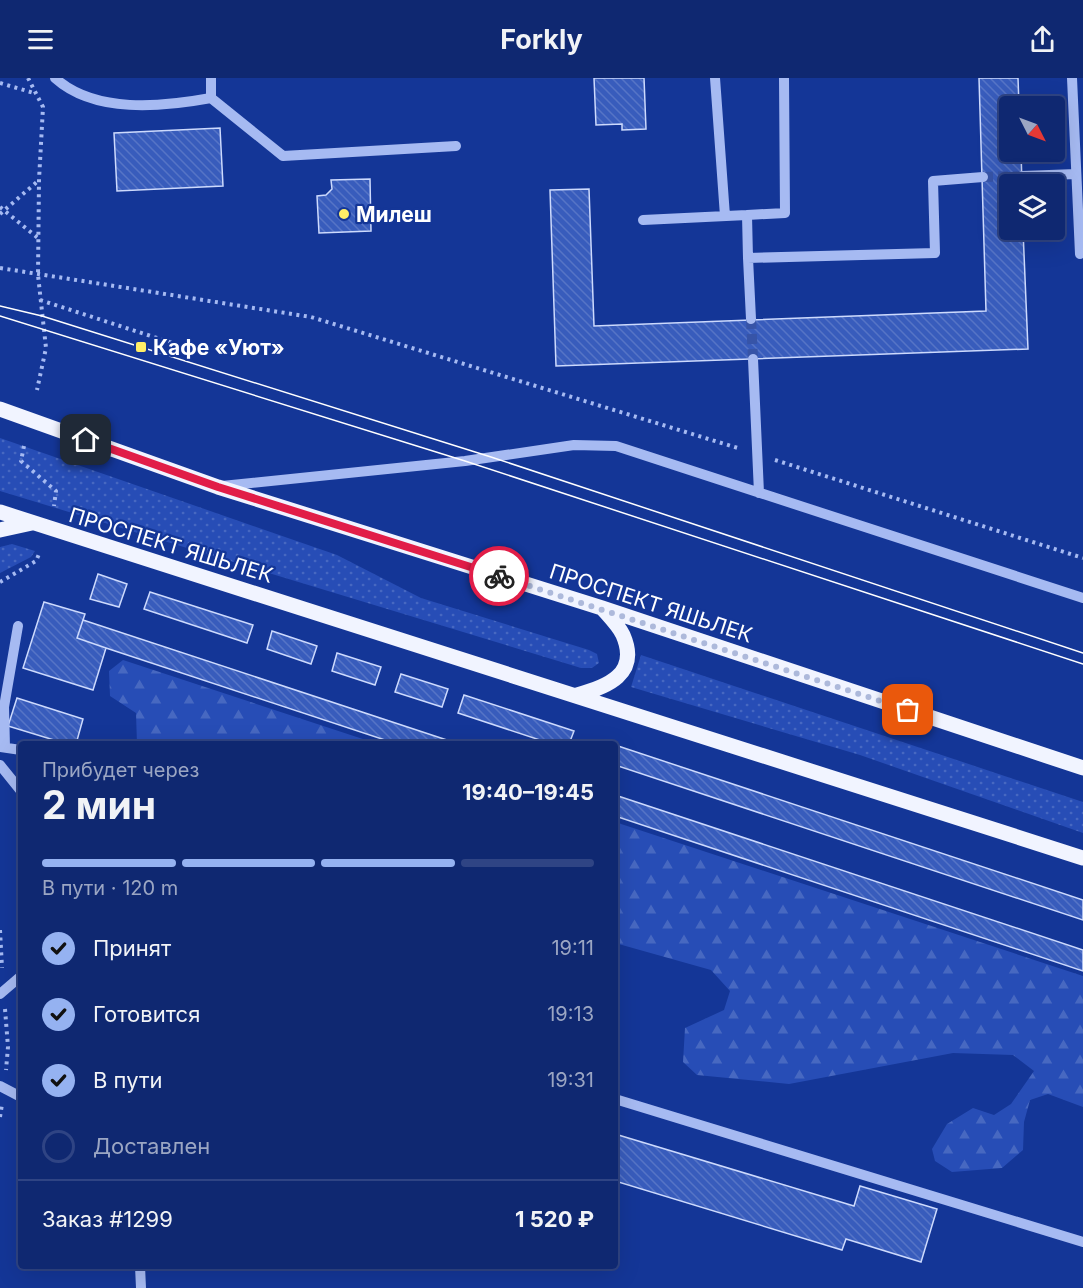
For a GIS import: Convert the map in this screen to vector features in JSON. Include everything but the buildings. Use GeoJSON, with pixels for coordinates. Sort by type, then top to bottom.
{"type":"FeatureCollection","features":[{"type":"Feature","properties":{"kind":"main road","name":"ПРОСПЕКТ ЯШЬЛЕК"},"geometry":{"type":"LineString","coordinates":[[0,409],[218,487],[603,608],[1083,768]]}},
{"type":"Feature","properties":{"kind":"main road","name":"ПРОСПЕКТ ЯШЬЛЕК"},"geometry":{"type":"LineString","coordinates":[[0,512],[1083,858]]}},
{"type":"Feature","properties":{"kind":"main road"},"geometry":{"type":"LineString","coordinates":[[0,531],[33,523]]}},
{"type":"Feature","properties":{"kind":"main road"},"geometry":{"type":"LineString","coordinates":[[577,695],[604,688],[622,675],[627,656],[623,634],[603,608]]}},
{"type":"Feature","properties":{"kind":"street"},"geometry":{"type":"LineString","coordinates":[[55,78],[73,91],[114,103],[175,104],[211,98],[284,156],[456,146]]}},
{"type":"Feature","properties":{"kind":"street"},"geometry":{"type":"LineString","coordinates":[[211,78],[211,98]]}},
{"type":"Feature","properties":{"kind":"street"},"geometry":{"type":"LineString","coordinates":[[715,78],[725,216]]}},
{"type":"Feature","properties":{"kind":"street"},"geometry":{"type":"LineString","coordinates":[[643,219],[785,213],[784,78]]}},
{"type":"Feature","properties":{"kind":"street"},"geometry":{"type":"LineString","coordinates":[[1072,78],[1080,254]]}},
{"type":"Feature","properties":{"kind":"street"},"geometry":{"type":"LineString","coordinates":[[1065,174],[1076,174]]}},
{"type":"Feature","properties":{"kind":"street"},"geometry":{"type":"LineString","coordinates":[[748,258],[935,254],[933,181],[983,177]]}},
{"type":"Feature","properties":{"kind":"street"},"geometry":{"type":"LineString","coordinates":[[747,215],[751,319]]}},
{"type":"Feature","properties":{"kind":"street"},"geometry":{"type":"LineString","coordinates":[[753,359],[759,493]]}},
{"type":"Feature","properties":{"kind":"street"},"geometry":{"type":"LineString","coordinates":[[218,487],[584,446],[616,446],[1083,598]]}},
{"type":"Feature","properties":{"kind":"street"},"geometry":{"type":"LineString","coordinates":[[18,626],[3,707],[2,747],[18,750]]}},
{"type":"Feature","properties":{"kind":"street"},"geometry":{"type":"LineString","coordinates":[[0,765],[18,786]]}},
{"type":"Feature","properties":{"kind":"street"},"geometry":{"type":"LineString","coordinates":[[2,992],[18,979]]}},
{"type":"Feature","properties":{"kind":"street"},"geometry":{"type":"LineString","coordinates":[[2,1087],[18,1095]]}},
{"type":"Feature","properties":{"kind":"street"},"geometry":{"type":"LineString","coordinates":[[618,1100],[1083,1242]]}},
{"type":"Feature","properties":{"kind":"street"},"geometry":{"type":"LineString","coordinates":[[140,1269],[141,1288]]}},
{"type":"Feature","properties":{"kind":"path"},"geometry":{"type":"LineString","coordinates":[[28,78],[43,108],[39,180],[38,275],[46,348],[37,390]]}},
{"type":"Feature","properties":{"kind":"path"},"geometry":{"type":"LineString","coordinates":[[0,82],[35,93]]}},
{"type":"Feature","properties":{"kind":"path"},"geometry":{"type":"LineString","coordinates":[[38,238],[1,211],[39,180]]}},
{"type":"Feature","properties":{"kind":"path"},"geometry":{"type":"LineString","coordinates":[[0,268],[311,317],[751,453]]}},
{"type":"Feature","properties":{"kind":"path"},"geometry":{"type":"LineString","coordinates":[[40,300],[197,351]]}},
{"type":"Feature","properties":{"kind":"path"},"geometry":{"type":"LineString","coordinates":[[24,446],[21,461],[56,490],[54,506]]}},
{"type":"Feature","properties":{"kind":"path"},"geometry":{"type":"LineString","coordinates":[[765,457],[1083,558]]}},
{"type":"Feature","properties":{"kind":"path"},"geometry":{"type":"LineString","coordinates":[[0,582],[36,561],[39,554]]}},
{"type":"Feature","properties":{"kind":"path"},"geometry":{"type":"LineString","coordinates":[[0,930],[2,992],[8,1047],[0,1117]]}},
{"type":"Feature","properties":{"kind":"green space"},"geometry":{"type":"Polygon","coordinates":[[[0,438],[337,555],[421,598],[589,650],[597,654],[599,663],[592,668],[581,668],[0,491],[0,438]]]}},
{"type":"Feature","properties":{"kind":"green space"},"geometry":{"type":"Polygon","coordinates":[[[12,544],[35,551],[31,557],[0,573],[0,547],[12,544]]]}},
{"type":"Feature","properties":{"kind":"green space"},"geometry":{"type":"Polygon","coordinates":[[[641,655],[1083,802],[1083,833],[860,755],[631,687],[641,655]]]}},
{"type":"Feature","properties":{"kind":"green space"},"geometry":{"type":"Polygon","coordinates":[[[123,660],[369,741],[137,741],[136,713],[110,696],[109,671],[123,660]]]}},
{"type":"Feature","properties":{"kind":"green space"},"geometry":{"type":"Polygon","coordinates":[[[618,823],[1083,976],[1083,1107],[1048,1094],[1030,1100],[1024,1122],[1023,1150],[1002,1168],[952,1172],[935,1161],[932,1149],[947,1124],[973,1108],[994,1115],[1011,1104],[1034,1071],[1013,1055],[953,1053],[789,1084],[697,1075],[683,1062],[685,1028],[724,1010],[730,991],[711,970],[618,944],[618,823]]]}},
{"type":"Feature","properties":{"kind":"tunnel"},"geometry":{"type":"LineString","coordinates":[[983,177],[999,177]]}},
{"type":"Feature","properties":{"kind":"tunnel"},"geometry":{"type":"LineString","coordinates":[[751,319],[753,359]]}},
{"type":"Feature","properties":{"kind":"tram line"},"geometry":{"type":"LineString","coordinates":[[0,306],[42,316],[491,457],[1083,653]]}},
{"type":"Feature","properties":{"kind":"tram line"},"geometry":{"type":"LineString","coordinates":[[0,316],[465,461],[1083,664]]}},
{"type":"Feature","properties":{"kind":"way so far"},"geometry":{"type":"LineString","coordinates":[[499,576],[603,608],[908,710]]}},
{"type":"Feature","properties":{"kind":"place","name":"Милеш"},"geometry":{"type":"Point","coordinates":[344,214]}},
{"type":"Feature","properties":{"kind":"place","name":"Кафе «Уют»"},"geometry":{"type":"Point","coordinates":[141,347]}},
{"type":"Feature","properties":{"kind":"route"},"geometry":{"type":"LineString","coordinates":[[86,440],[218,487],[499,576]]}}]}
